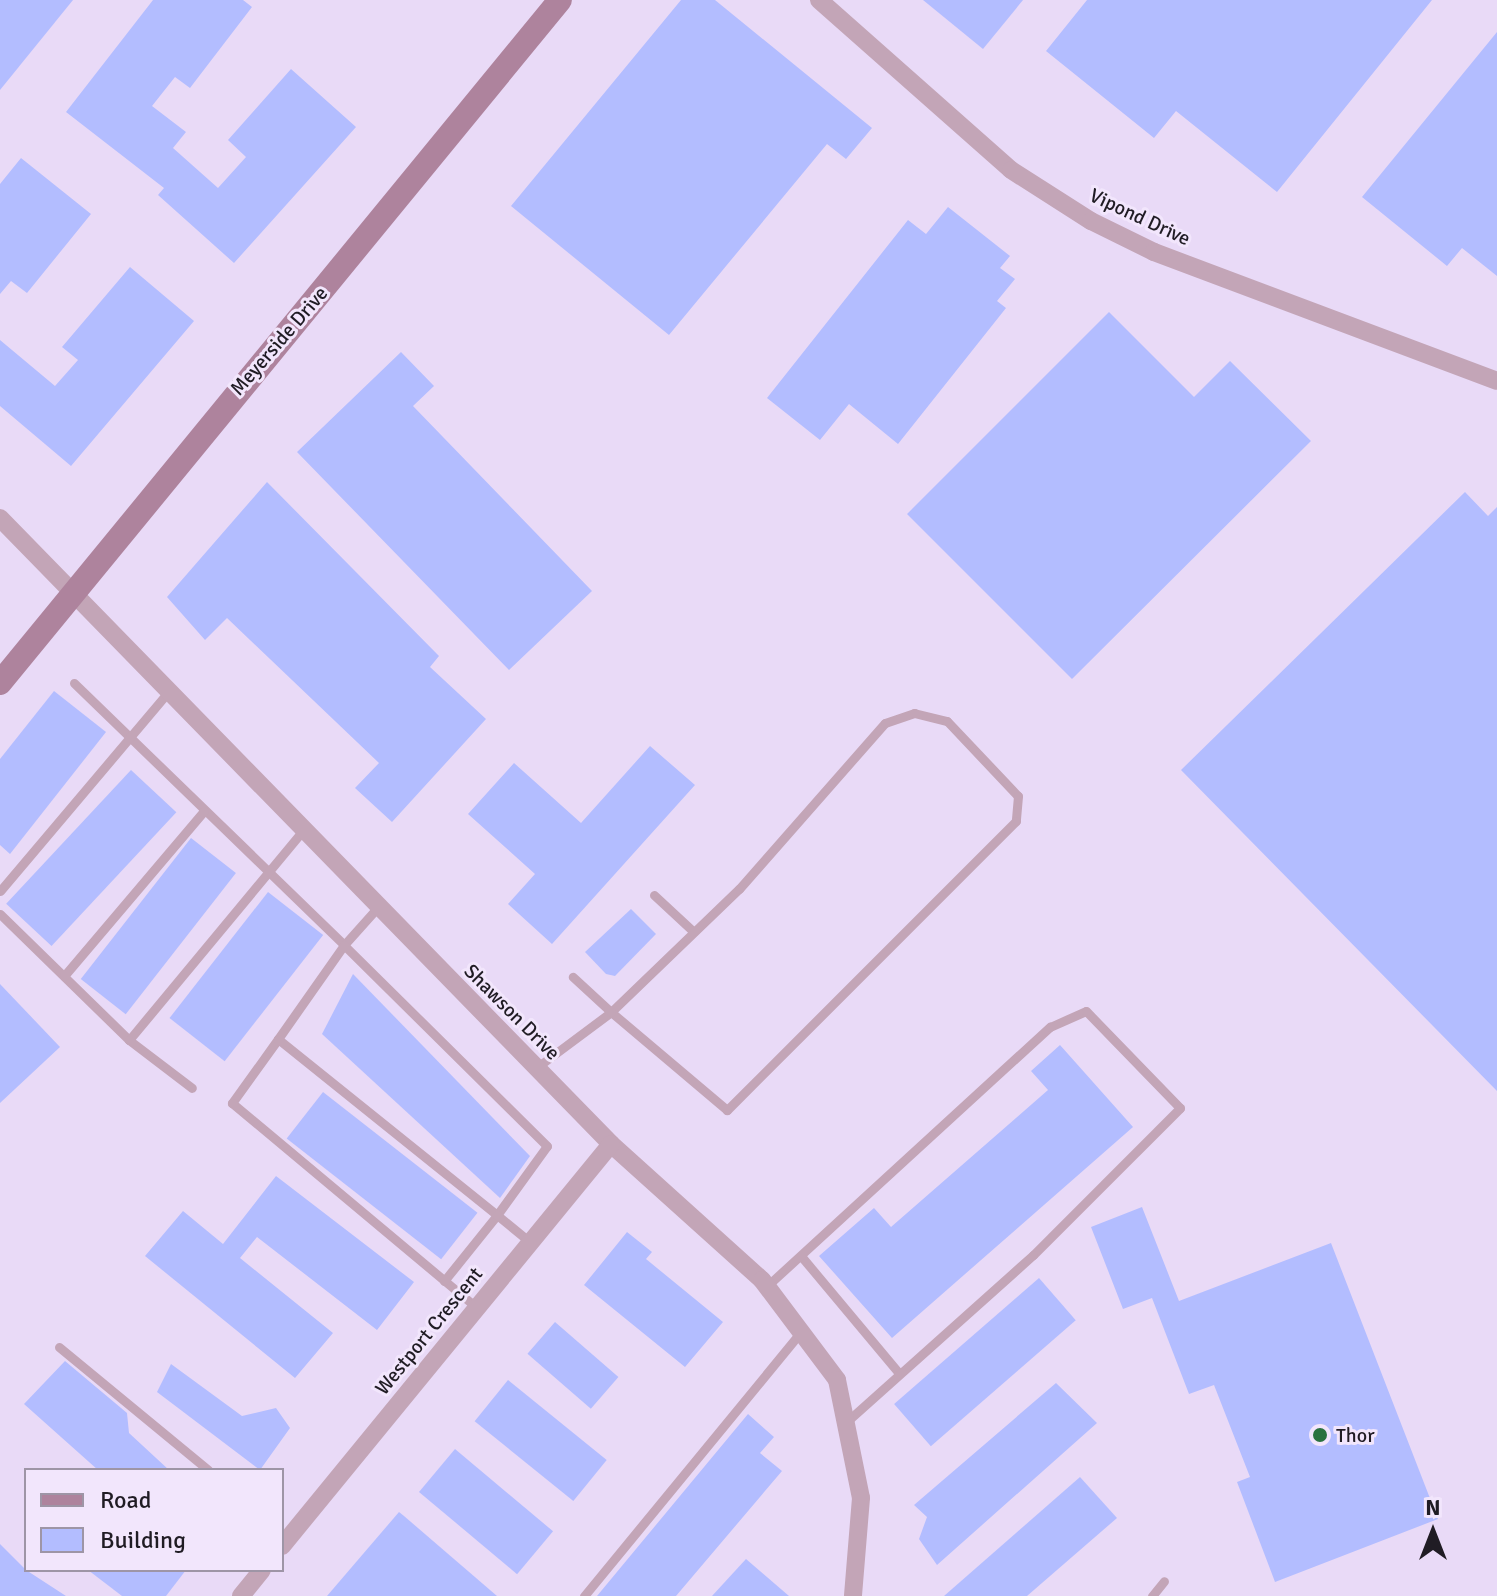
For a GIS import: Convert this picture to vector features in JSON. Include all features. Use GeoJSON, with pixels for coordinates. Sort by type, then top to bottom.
{"type":"FeatureCollection","features":[{"type":"Feature","properties":{"kind":"street","name":"Meyerside Drive"},"geometry":{"type":"LineString","coordinates":[[0,683],[75,594],[201,433],[427,169],[560,0]]}},
{"type":"Feature","properties":{"kind":"street","name":"Vipond Drive"},"geometry":{"type":"LineString","coordinates":[[819,0],[1011,170],[1091,221],[1154,252],[1497,381]]}},
{"type":"Feature","properties":{"kind":"street","name":"Shawson Drive"},"geometry":{"type":"LineString","coordinates":[[0,518],[611,1144],[767,1287],[837,1380],[861,1498],[853,1596]]}},
{"type":"Feature","properties":{"kind":"street","name":"Westport Crescent"},"geometry":{"type":"LineString","coordinates":[[284,1539],[611,1144]]}},
{"type":"Feature","properties":{"kind":"street"},"geometry":{"type":"LineString","coordinates":[[241,1596],[260,1572]]}},
{"type":"Feature","properties":{"kind":"lane"},"geometry":{"type":"LineString","coordinates":[[74,683],[547,1146],[444,1281]]}},
{"type":"Feature","properties":{"kind":"lane"},"geometry":{"type":"LineString","coordinates":[[0,891],[169,691]]}},
{"type":"Feature","properties":{"kind":"lane"},"geometry":{"type":"LineString","coordinates":[[536,1068],[611,1012],[694,932],[885,723],[914,713],[947,721],[1018,796],[1016,821],[727,1110],[611,1012],[573,977]]}},
{"type":"Feature","properties":{"kind":"lane"},"geometry":{"type":"LineString","coordinates":[[64,976],[204,811]]}},
{"type":"Feature","properties":{"kind":"lane"},"geometry":{"type":"LineString","coordinates":[[129,1040],[304,829]]}},
{"type":"Feature","properties":{"kind":"lane"},"geometry":{"type":"LineString","coordinates":[[654,895],[694,932]]}},
{"type":"Feature","properties":{"kind":"lane"},"geometry":{"type":"LineString","coordinates":[[378,907],[344,945],[232,1103],[477,1308]]}},
{"type":"Feature","properties":{"kind":"lane"},"geometry":{"type":"LineString","coordinates":[[0,914],[129,1040],[192,1088]]}},
{"type":"Feature","properties":{"kind":"lane"},"geometry":{"type":"LineString","coordinates":[[767,1287],[1050,1027],[1086,1011],[1180,1108],[1033,1255],[846,1422]]}},
{"type":"Feature","properties":{"kind":"lane"},"geometry":{"type":"LineString","coordinates":[[278,1039],[530,1242]]}},
{"type":"Feature","properties":{"kind":"lane"},"geometry":{"type":"LineString","coordinates":[[801,1256],[899,1373]]}},
{"type":"Feature","properties":{"kind":"lane"},"geometry":{"type":"LineString","coordinates":[[584,1596],[801,1332]]}},
{"type":"Feature","properties":{"kind":"lane"},"geometry":{"type":"LineString","coordinates":[[59,1347],[206,1468]]}},
{"type":"Feature","properties":{"kind":"lane"},"geometry":{"type":"LineString","coordinates":[[1152,1596],[1164,1581]]}},
{"type":"Feature","properties":{"kind":"shaded area"},"geometry":{"type":"Polygon","coordinates":[[[0,0],[1497,0],[1497,1596],[0,1596],[0,0]]]}},
{"type":"Feature","properties":{"kind":"building"},"geometry":{"type":"Polygon","coordinates":[[[0,0],[73,0],[0,90],[0,0]]]}},
{"type":"Feature","properties":{"kind":"building"},"geometry":{"type":"Polygon","coordinates":[[[153,0],[243,0],[252,7],[190,88],[175,77],[152,106],[186,132],[173,148],[218,188],[246,157],[228,140],[291,69],[356,127],[234,263],[158,195],[164,188],[66,112],[153,0]]]}},
{"type":"Feature","properties":{"kind":"building"},"geometry":{"type":"Polygon","coordinates":[[[681,0],[715,0],[872,128],[846,159],[827,144],[669,335],[511,206],[681,0]]]}},
{"type":"Feature","properties":{"kind":"building"},"geometry":{"type":"Polygon","coordinates":[[[923,0],[1023,0],[983,49],[923,0]]]}},
{"type":"Feature","properties":{"kind":"building"},"geometry":{"type":"Polygon","coordinates":[[[1087,0],[1432,0],[1277,192],[1176,111],[1154,138],[1046,51],[1087,0]]]}},
{"type":"Feature","properties":{"kind":"building"},"geometry":{"type":"Polygon","coordinates":[[[1497,32],[1497,276],[1462,248],[1447,266],[1362,197],[1497,32]]]}},
{"type":"Feature","properties":{"kind":"building"},"geometry":{"type":"Polygon","coordinates":[[[21,158],[91,214],[27,293],[11,281],[0,294],[0,184],[21,158]]]}},
{"type":"Feature","properties":{"kind":"building"},"geometry":{"type":"Polygon","coordinates":[[[948,207],[1010,256],[1000,268],[1015,279],[997,301],[1006,308],[898,444],[849,404],[820,440],[767,398],[908,220],[926,234],[948,207]]]}},
{"type":"Feature","properties":{"kind":"building"},"geometry":{"type":"Polygon","coordinates":[[[130,267],[194,321],[71,466],[0,406],[0,340],[55,386],[78,360],[62,347],[130,267]]]}},
{"type":"Feature","properties":{"kind":"building"},"geometry":{"type":"Polygon","coordinates":[[[1109,312],[1194,397],[1230,361],[1311,441],[1072,679],[907,514],[1109,312]]]}},
{"type":"Feature","properties":{"kind":"building"},"geometry":{"type":"Polygon","coordinates":[[[401,352],[434,386],[413,406],[592,591],[509,670],[297,452],[401,352]]]}},
{"type":"Feature","properties":{"kind":"building"},"geometry":{"type":"Polygon","coordinates":[[[267,482],[439,656],[430,667],[486,719],[392,822],[355,788],[379,763],[227,618],[205,640],[167,597],[267,482]]]}},
{"type":"Feature","properties":{"kind":"building"},"geometry":{"type":"Polygon","coordinates":[[[1465,492],[1488,516],[1497,507],[1497,1091],[1181,770],[1465,492]]]}},
{"type":"Feature","properties":{"kind":"building"},"geometry":{"type":"Polygon","coordinates":[[[54,691],[106,732],[10,854],[0,845],[0,759],[54,691]]]}},
{"type":"Feature","properties":{"kind":"building"},"geometry":{"type":"Polygon","coordinates":[[[650,746],[695,785],[552,944],[508,904],[535,874],[468,814],[514,763],[581,823],[650,746]]]}},
{"type":"Feature","properties":{"kind":"building"},"geometry":{"type":"Polygon","coordinates":[[[131,770],[176,812],[52,946],[6,904],[131,770]]]}},
{"type":"Feature","properties":{"kind":"building"},"geometry":{"type":"Polygon","coordinates":[[[191,838],[236,873],[126,1014],[81,979],[191,838]]]}},
{"type":"Feature","properties":{"kind":"building"},"geometry":{"type":"Polygon","coordinates":[[[268,892],[323,935],[225,1061],[169,1018],[268,892]]]}},
{"type":"Feature","properties":{"kind":"building"},"geometry":{"type":"Polygon","coordinates":[[[631,909],[656,934],[615,976],[606,974],[585,952],[631,909]]]}},
{"type":"Feature","properties":{"kind":"building"},"geometry":{"type":"Polygon","coordinates":[[[353,974],[530,1156],[500,1198],[322,1034],[353,974]]]}},
{"type":"Feature","properties":{"kind":"building"},"geometry":{"type":"Polygon","coordinates":[[[0,984],[60,1047],[0,1103],[0,984]]]}},
{"type":"Feature","properties":{"kind":"building"},"geometry":{"type":"Polygon","coordinates":[[[1060,1045],[1133,1127],[892,1338],[819,1256],[874,1208],[891,1227],[1048,1090],[1031,1071],[1060,1045]]]}},
{"type":"Feature","properties":{"kind":"building"},"geometry":{"type":"Polygon","coordinates":[[[323,1092],[477,1213],[441,1259],[287,1138],[323,1092]]]}},
{"type":"Feature","properties":{"kind":"building"},"geometry":{"type":"Polygon","coordinates":[[[276,1176],[414,1282],[377,1330],[257,1237],[240,1258],[333,1333],[295,1378],[145,1256],[183,1211],[223,1244],[276,1176]]]}},
{"type":"Feature","properties":{"kind":"building","name":"Thor"},"geometry":{"type":"Polygon","coordinates":[[[1142,1207],[1179,1301],[1331,1243],[1438,1519],[1275,1582],[1237,1482],[1250,1477],[1214,1385],[1189,1394],[1152,1298],[1123,1309],[1091,1227],[1142,1207]]]}},
{"type":"Feature","properties":{"kind":"building"},"geometry":{"type":"Polygon","coordinates":[[[627,1232],[652,1252],[646,1259],[723,1322],[685,1367],[584,1285],[627,1232]]]}},
{"type":"Feature","properties":{"kind":"building"},"geometry":{"type":"Polygon","coordinates":[[[1039,1278],[1076,1320],[931,1446],[894,1404],[1039,1278]]]}},
{"type":"Feature","properties":{"kind":"building"},"geometry":{"type":"Polygon","coordinates":[[[555,1322],[618,1377],[591,1409],[527,1354],[555,1322]]]}},
{"type":"Feature","properties":{"kind":"building"},"geometry":{"type":"Polygon","coordinates":[[[65,1361],[127,1413],[129,1433],[167,1468],[96,1468],[24,1404],[65,1361]]]}},
{"type":"Feature","properties":{"kind":"building"},"geometry":{"type":"Polygon","coordinates":[[[171,1364],[242,1416],[276,1408],[290,1428],[261,1468],[257,1468],[157,1392],[171,1364]]]}},
{"type":"Feature","properties":{"kind":"building"},"geometry":{"type":"Polygon","coordinates":[[[508,1380],[607,1460],[573,1501],[475,1421],[508,1380]]]}},
{"type":"Feature","properties":{"kind":"building"},"geometry":{"type":"Polygon","coordinates":[[[1056,1383],[1097,1423],[937,1565],[919,1539],[927,1517],[914,1505],[1056,1383]]]}},
{"type":"Feature","properties":{"kind":"building"},"geometry":{"type":"Polygon","coordinates":[[[748,1414],[774,1437],[760,1453],[782,1471],[676,1596],[597,1596],[748,1414]]]}},
{"type":"Feature","properties":{"kind":"building"},"geometry":{"type":"Polygon","coordinates":[[[455,1449],[553,1531],[517,1574],[419,1492],[455,1449]]]}},
{"type":"Feature","properties":{"kind":"building"},"geometry":{"type":"Polygon","coordinates":[[[1080,1477],[1117,1518],[1027,1596],[944,1596],[1080,1477]]]}},
{"type":"Feature","properties":{"kind":"building"},"geometry":{"type":"Polygon","coordinates":[[[399,1512],[404,1516],[497,1596],[327,1596],[399,1512]]]}},
{"type":"Feature","properties":{"kind":"building"},"geometry":{"type":"Polygon","coordinates":[[[0,1544],[24,1568],[24,1572],[29,1572],[66,1596],[0,1596],[0,1544]]]}},
{"type":"Feature","properties":{"kind":"building"},"geometry":{"type":"Polygon","coordinates":[[[746,1559],[789,1596],[712,1596],[746,1559]]]}},
{"type":"Feature","properties":{"kind":"building"},"geometry":{"type":"Polygon","coordinates":[[[91,1572],[184,1572],[166,1596],[122,1596],[91,1572]]]}},
{"type":"Feature","properties":{"kind":"place","name":"Thor"},"geometry":{"type":"Point","coordinates":[1320,1435]}}]}
